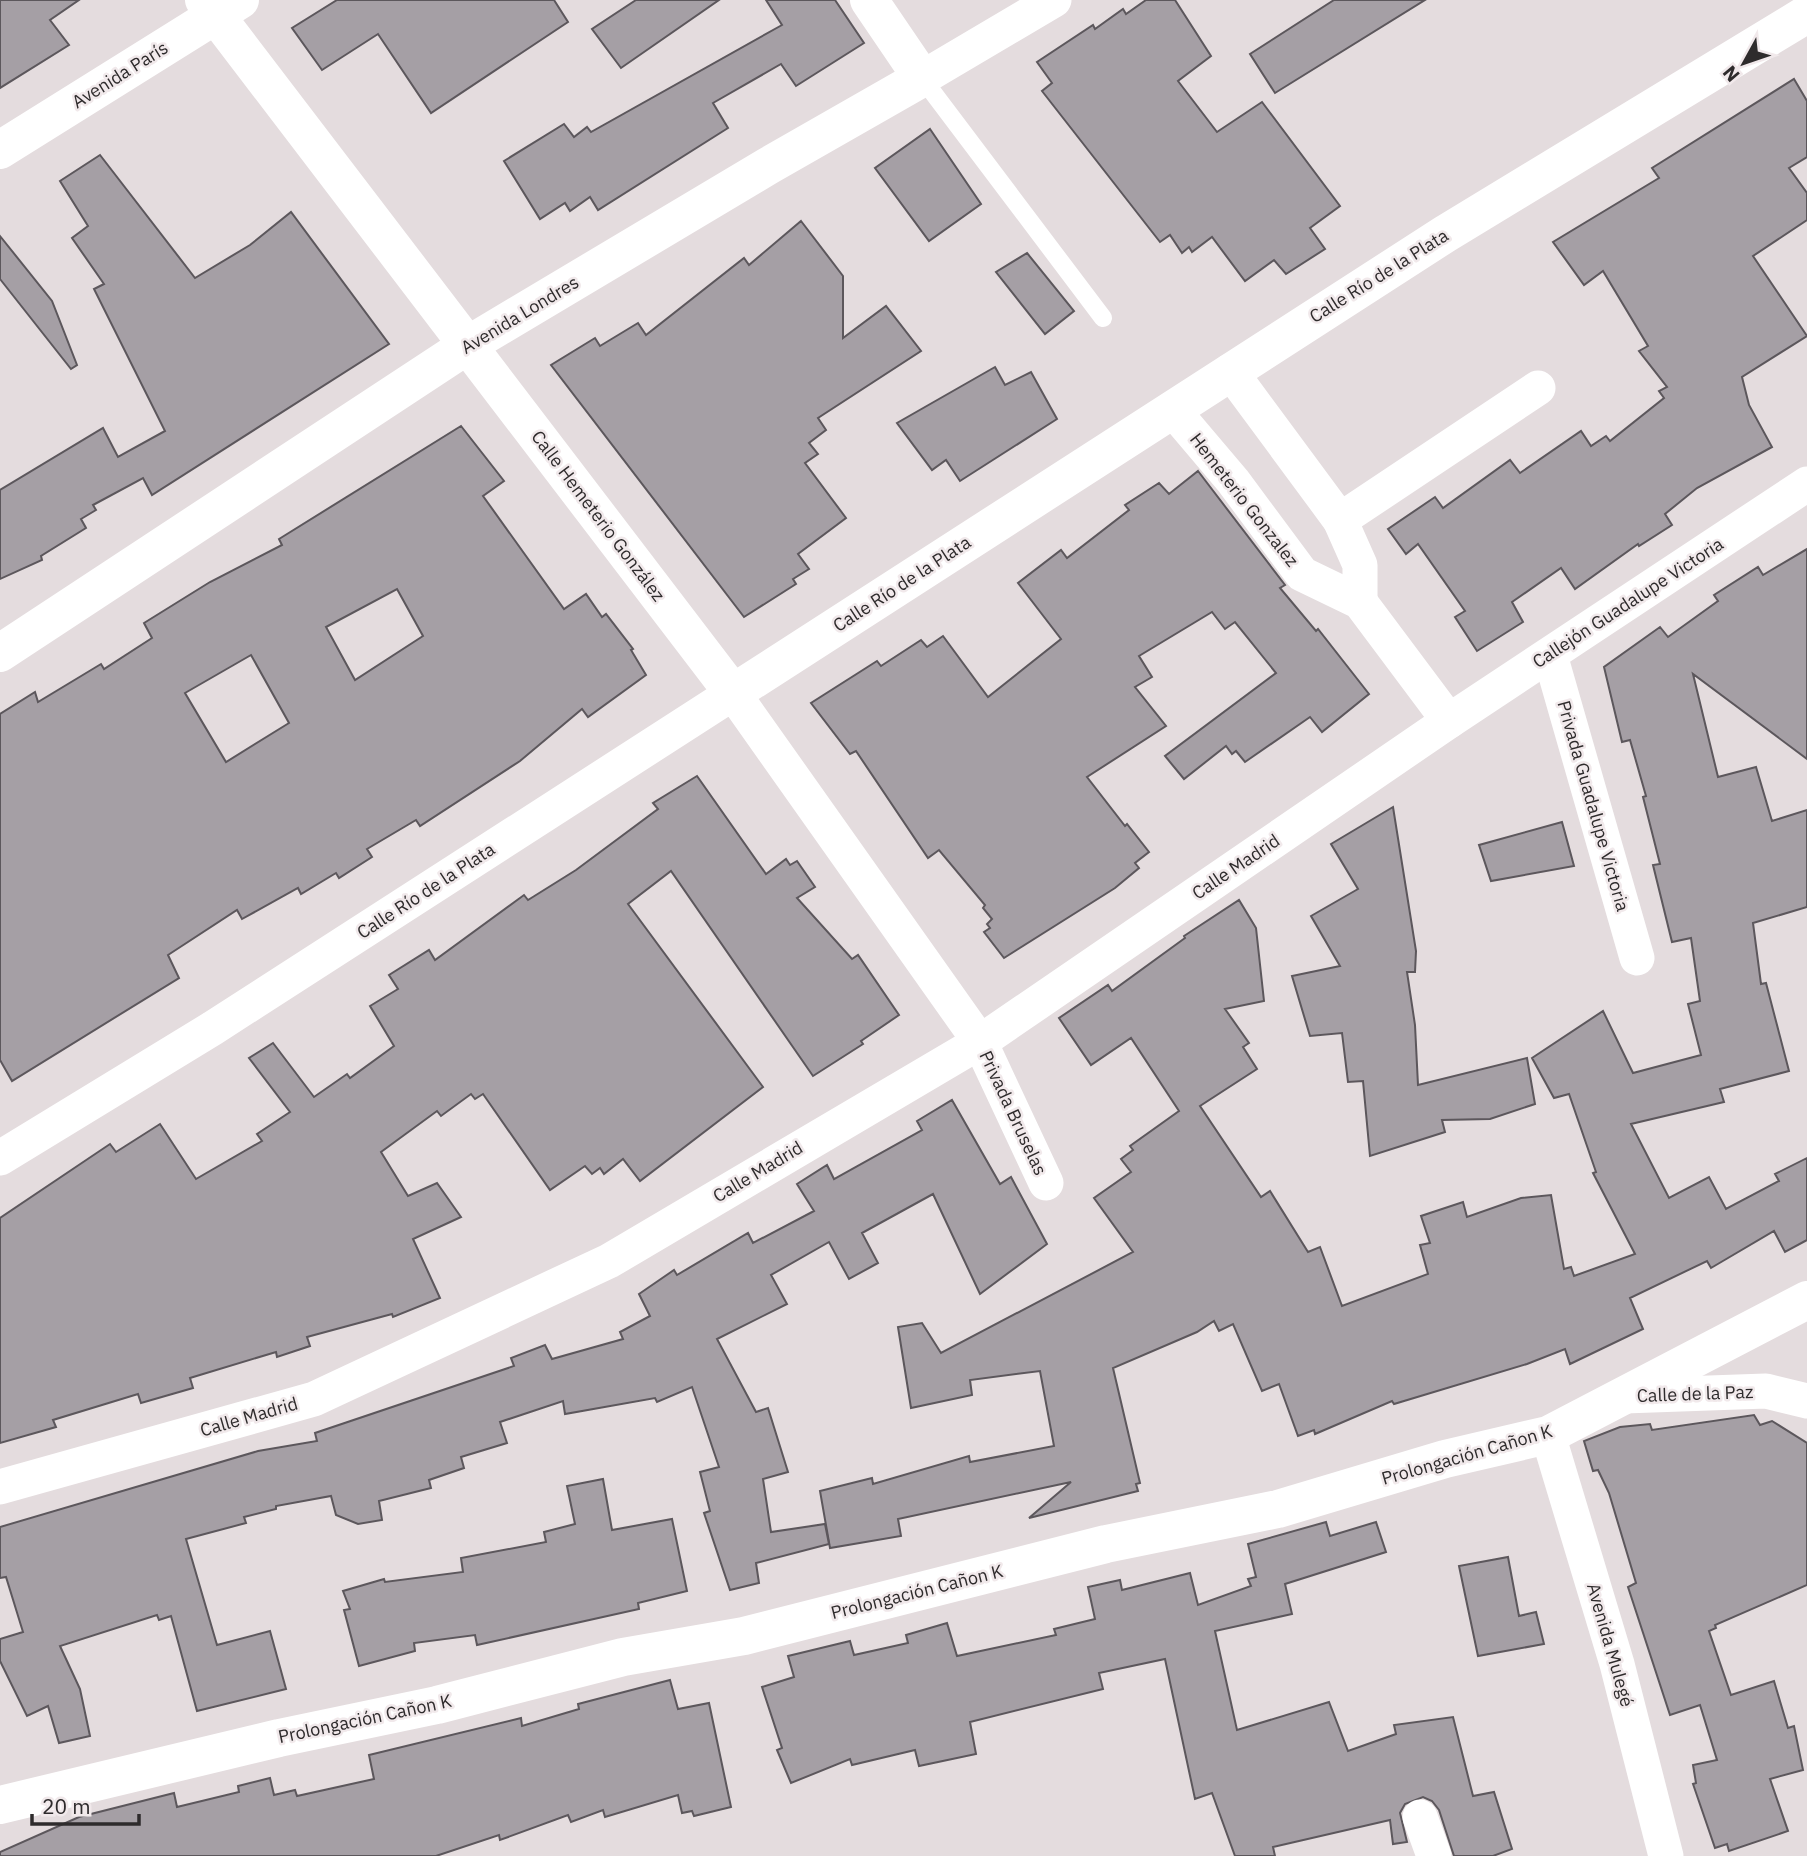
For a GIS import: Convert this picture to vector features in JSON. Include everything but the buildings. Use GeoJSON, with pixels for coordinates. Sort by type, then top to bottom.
{"type":"FeatureCollection","features":[{"type":"Feature","properties":{"kind":"main road"},"geometry":{"type":"LineString","coordinates":[[869,0],[922,78]]}},
{"type":"Feature","properties":{"kind":"main road","name":"Avenida París"},"geometry":{"type":"LineString","coordinates":[[0,150],[220,5]]}},
{"type":"Feature","properties":{"kind":"main road","name":"Calle Hemeterio González"},"geometry":{"type":"LineString","coordinates":[[220,5],[468,345],[733,693]]}},
{"type":"Feature","properties":{"kind":"main road","name":"Calle Río de la Plata"},"geometry":{"type":"LineString","coordinates":[[733,693],[1444,234],[1807,14]]}},
{"type":"Feature","properties":{"kind":"main road","name":"Avenida Londres"},"geometry":{"type":"LineString","coordinates":[[0,653],[468,345],[768,166],[922,78]]}},
{"type":"Feature","properties":{"kind":"main road","name":"Prolongación Cañon K"},"geometry":{"type":"LineString","coordinates":[[0,1805],[279,1738],[437,1705],[623,1657],[744,1636],[1106,1544],[1278,1509],[1445,1459],[1548,1435],[1807,1300]]}},
{"type":"Feature","properties":{"kind":"street","name":"Avenida Londres"},"geometry":{"type":"LineString","coordinates":[[922,78],[1054,0]]}},
{"type":"Feature","properties":{"kind":"street"},"geometry":{"type":"LineString","coordinates":[[1230,371],[1340,520],[1360,565],[1360,603]]}},
{"type":"Feature","properties":{"kind":"street"},"geometry":{"type":"LineString","coordinates":[[1340,520],[1538,388]]}},
{"type":"Feature","properties":{"kind":"street","name":"Hemeterio Gonzalez"},"geometry":{"type":"LineString","coordinates":[[1172,409],[1233,481],[1302,574],[1360,603],[1449,722]]}},
{"type":"Feature","properties":{"kind":"street","name":"Callejón Guadalupe Victoria"},"geometry":{"type":"LineString","coordinates":[[1449,722],[1807,484]]}},
{"type":"Feature","properties":{"kind":"street","name":"Privada Guadalupe Victoria"},"geometry":{"type":"LineString","coordinates":[[1549,655],[1637,958]]}},
{"type":"Feature","properties":{"kind":"street","name":"Calle Hemeterio González"},"geometry":{"type":"LineString","coordinates":[[733,693],[980,1042]]}},
{"type":"Feature","properties":{"kind":"street","name":"Calle Río de la Plata"},"geometry":{"type":"LineString","coordinates":[[0,1158],[213,1028],[733,693]]}},
{"type":"Feature","properties":{"kind":"street","name":"Calle Madrid"},"geometry":{"type":"LineString","coordinates":[[0,1486],[314,1399],[609,1261],[980,1042],[1449,722]]}},
{"type":"Feature","properties":{"kind":"street","name":"Privada Bruselas"},"geometry":{"type":"LineString","coordinates":[[980,1042],[1046,1183]]}},
{"type":"Feature","properties":{"kind":"street","name":"Calle de la Paz"},"geometry":{"type":"LineString","coordinates":[[1623,1396],[1766,1391],[1807,1401]]}},
{"type":"Feature","properties":{"kind":"street","name":"Avenida Mulegé"},"geometry":{"type":"LineString","coordinates":[[1548,1435],[1617,1664],[1666,1856]]}},
{"type":"Feature","properties":{"kind":"street"},"geometry":{"type":"LineString","coordinates":[[1420,1817],[1434,1856]]}},
{"type":"Feature","properties":{"kind":"lane"},"geometry":{"type":"LineString","coordinates":[[922,78],[1103,318]]}}]}
